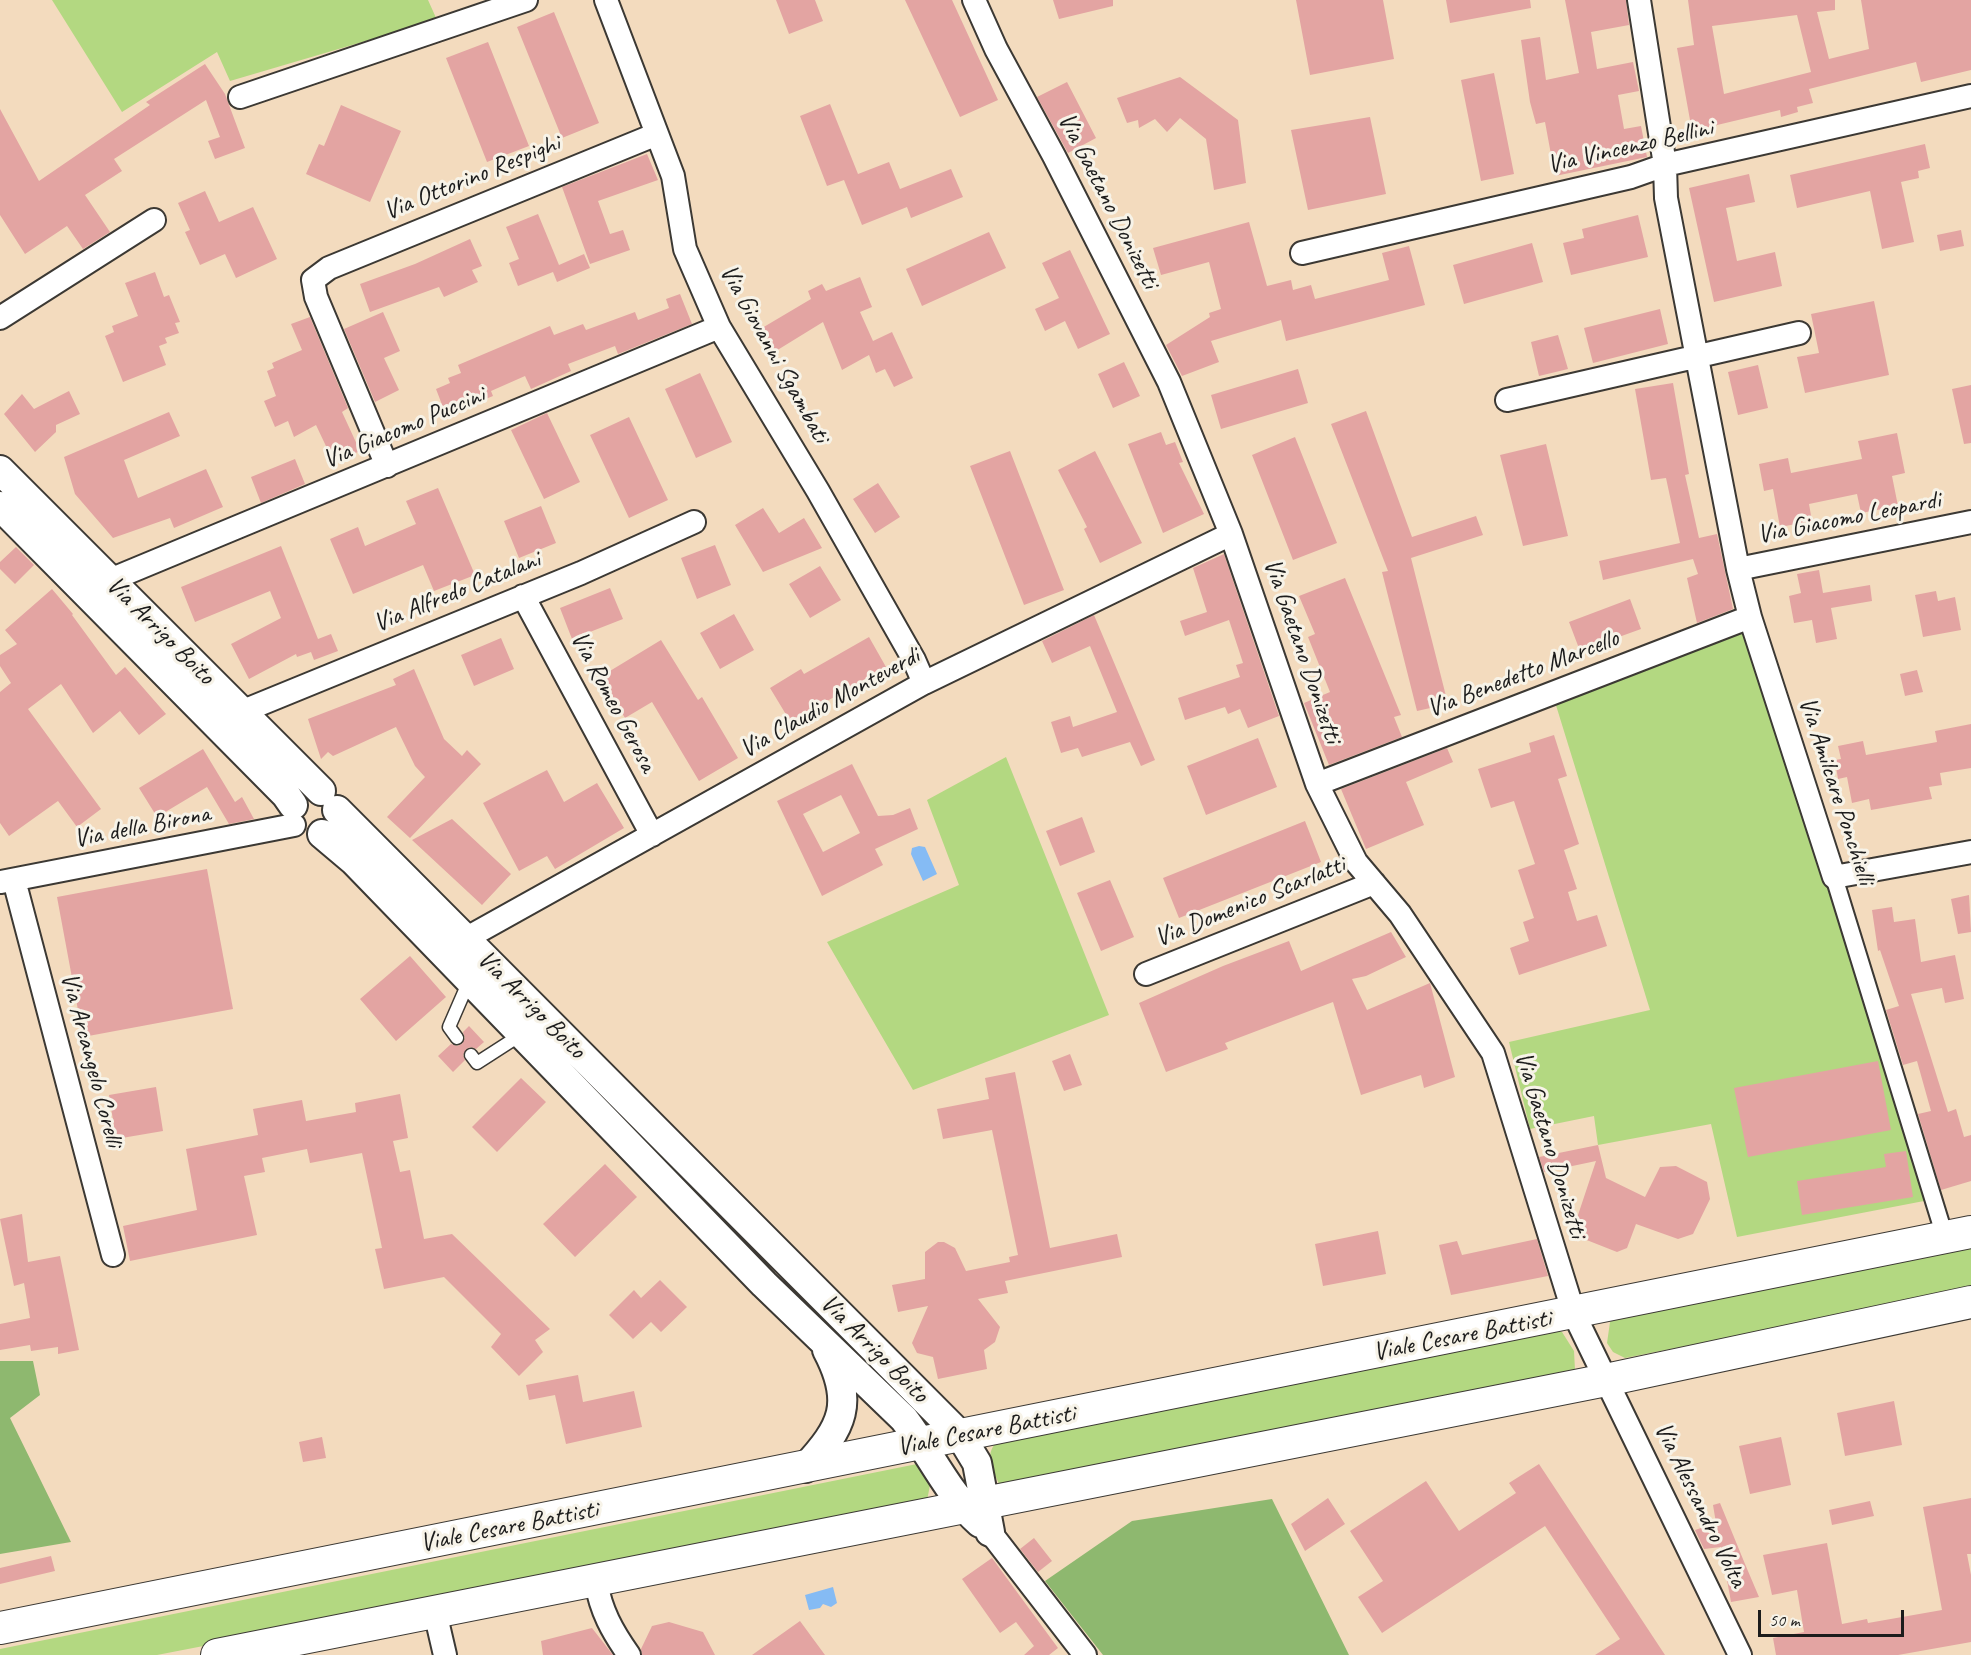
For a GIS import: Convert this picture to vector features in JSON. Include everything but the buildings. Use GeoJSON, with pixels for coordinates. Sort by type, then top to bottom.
{"type":"FeatureCollection","features":[{"type":"Feature","properties":{"kind":"main road","name":"Viale Cesare Battisti"},"geometry":{"type":"LineString","coordinates":[[0,1628],[1574,1314],[1958,1234]]}},
{"type":"Feature","properties":{"kind":"main road"},"geometry":{"type":"LineString","coordinates":[[217,1655],[596,1582],[980,1514],[1971,1302]]}},
{"type":"Feature","properties":{"kind":"street"},"geometry":{"type":"LineString","coordinates":[[240,97],[526,0]]}},
{"type":"Feature","properties":{"kind":"street","name":"Via Giovanni Sgambati"},"geometry":{"type":"LineString","coordinates":[[606,0],[673,176],[685,249],[720,327],[818,491],[914,660],[924,683]]}},
{"type":"Feature","properties":{"kind":"street","name":"Via Gaetano Donizetti"},"geometry":{"type":"LineString","coordinates":[[975,0],[996,50],[1049,147],[1169,382],[1231,534],[1317,784],[1356,862],[1400,914],[1493,1053],[1574,1314],[1606,1380]]}},
{"type":"Feature","properties":{"kind":"street","name":"Via Amilcare Ponchielli"},"geometry":{"type":"LineString","coordinates":[[1639,0],[1665,165],[1666,198],[1738,569],[1750,617],[1834,877],[1958,1234]]}},
{"type":"Feature","properties":{"kind":"street","name":"Via Vincenzo Bellini"},"geometry":{"type":"LineString","coordinates":[[1302,254],[1631,177],[1665,165],[1746,149],[1971,96]]}},
{"type":"Feature","properties":{"kind":"street","name":"Via Ottorino Respighi"},"geometry":{"type":"LineString","coordinates":[[387,466],[316,297],[313,280],[329,268],[657,134]]}},
{"type":"Feature","properties":{"kind":"street"},"geometry":{"type":"LineString","coordinates":[[0,318],[154,220]]}},
{"type":"Feature","properties":{"kind":"street","name":"Via Giacomo Puccini"},"geometry":{"type":"LineString","coordinates":[[110,580],[720,327]]}},
{"type":"Feature","properties":{"kind":"street"},"geometry":{"type":"LineString","coordinates":[[1507,400],[1799,333]]}},
{"type":"Feature","properties":{"kind":"street","name":"Via Arrigo Boito"},"geometry":{"type":"LineString","coordinates":[[0,470],[960,1435],[977,1463],[980,1514]]}},
{"type":"Feature","properties":{"kind":"street","name":"Via Arrigo Boito"},"geometry":{"type":"LineString","coordinates":[[0,506],[286,795],[293,815]]}},
{"type":"Feature","properties":{"kind":"street","name":"Via Alfredo Catalani"},"geometry":{"type":"LineString","coordinates":[[241,712],[523,596],[694,522]]}},
{"type":"Feature","properties":{"kind":"street","name":"Via Giacomo Leopardi"},"geometry":{"type":"LineString","coordinates":[[1738,569],[1971,522]]}},
{"type":"Feature","properties":{"kind":"street","name":"Via Claudio Monteverdi"},"geometry":{"type":"LineString","coordinates":[[465,939],[924,683],[1231,534]]}},
{"type":"Feature","properties":{"kind":"street","name":"Via Romeo Gerosa"},"geometry":{"type":"LineString","coordinates":[[523,596],[652,835]]}},
{"type":"Feature","properties":{"kind":"street","name":"Via Benedetto Marcello"},"geometry":{"type":"LineString","coordinates":[[1317,784],[1750,617]]}},
{"type":"Feature","properties":{"kind":"street"},"geometry":{"type":"LineString","coordinates":[[302,794],[329,801],[332,827],[322,834],[310,836],[293,815],[302,794]]}},
{"type":"Feature","properties":{"kind":"street","name":"Via della Birona"},"geometry":{"type":"LineString","coordinates":[[7,881],[293,815]]}},
{"type":"Feature","properties":{"kind":"street","name":"Via Arrigo Boito"},"geometry":{"type":"LineString","coordinates":[[322,834],[354,861],[764,1284],[904,1419],[980,1514]]}},
{"type":"Feature","properties":{"kind":"street"},"geometry":{"type":"LineString","coordinates":[[1834,877],[1971,852]]}},
{"type":"Feature","properties":{"kind":"street","name":"Via Arcangelo Corelli"},"geometry":{"type":"LineString","coordinates":[[7,881],[113,1255]]}},
{"type":"Feature","properties":{"kind":"street","name":"Via Domenico Scarlatti"},"geometry":{"type":"LineString","coordinates":[[1146,974],[1374,883]]}},
{"type":"Feature","properties":{"kind":"street"},"geometry":{"type":"LineString","coordinates":[[805,1468],[835,1431],[841,1418],[843,1398],[836,1368],[826,1349],[807,1325]]}},
{"type":"Feature","properties":{"kind":"street","name":"Via Alessandro Volta"},"geometry":{"type":"LineString","coordinates":[[1606,1380],[1740,1655]]}},
{"type":"Feature","properties":{"kind":"street"},"geometry":{"type":"LineString","coordinates":[[980,1514],[1085,1655]]}},
{"type":"Feature","properties":{"kind":"street"},"geometry":{"type":"LineString","coordinates":[[596,1582],[600,1605],[611,1630],[629,1655]]}},
{"type":"Feature","properties":{"kind":"street"},"geometry":{"type":"LineString","coordinates":[[435,1612],[445,1655]]}},
{"type":"Feature","properties":{"kind":"lane"},"geometry":{"type":"LineString","coordinates":[[457,1038],[449,1027],[469,981]]}},
{"type":"Feature","properties":{"kind":"lane"},"geometry":{"type":"LineString","coordinates":[[471,1055],[477,1063],[522,1034]]}},
{"type":"Feature","properties":{"kind":"green space"},"geometry":{"type":"Polygon","coordinates":[[[52,0],[428,0],[437,20],[230,81],[217,52],[122,112],[52,0]]]}},
{"type":"Feature","properties":{"kind":"green space"},"geometry":{"type":"Polygon","coordinates":[[[1746,630],[1881,1056],[1885,1056],[1924,1201],[1737,1237],[1711,1124],[1598,1145],[1594,1116],[1530,1129],[1509,1042],[1650,1010],[1555,702],[1746,630]]]}},
{"type":"Feature","properties":{"kind":"green space"},"geometry":{"type":"Polygon","coordinates":[[[1006,757],[1109,1015],[913,1090],[827,942],[959,885],[927,800],[1006,757]]]}},
{"type":"Feature","properties":{"kind":"green space"},"geometry":{"type":"Polygon","coordinates":[[[1971,1246],[1971,1290],[1625,1358],[1613,1352],[1607,1343],[1610,1322],[1617,1317],[1971,1246]]]}},
{"type":"Feature","properties":{"kind":"green space"},"geometry":{"type":"Polygon","coordinates":[[[1549,1331],[1562,1332],[1574,1351],[1575,1370],[1569,1376],[999,1484],[990,1460],[994,1445],[1549,1331]]]}},
{"type":"Feature","properties":{"kind":"green space"},"geometry":{"type":"Polygon","coordinates":[[[0,1361],[33,1361],[40,1395],[10,1418],[71,1542],[0,1554],[0,1361]]]}},
{"type":"Feature","properties":{"kind":"green space"},"geometry":{"type":"Polygon","coordinates":[[[917,1464],[930,1485],[926,1506],[157,1655],[0,1655],[0,1649],[917,1464]]]}},
{"type":"Feature","properties":{"kind":"green space"},"geometry":{"type":"Polygon","coordinates":[[[1272,1499],[1349,1655],[1103,1655],[1045,1581],[1132,1521],[1272,1499]]]}},
{"type":"Feature","properties":{"kind":"water"},"geometry":{"type":"Polygon","coordinates":[[[925,847],[937,874],[923,881],[911,854],[912,848],[925,847]]]}},
{"type":"Feature","properties":{"kind":"water"},"geometry":{"type":"Polygon","coordinates":[[[833,1587],[837,1603],[831,1607],[823,1604],[820,1608],[809,1610],[805,1595],[833,1587]]]}}]}
